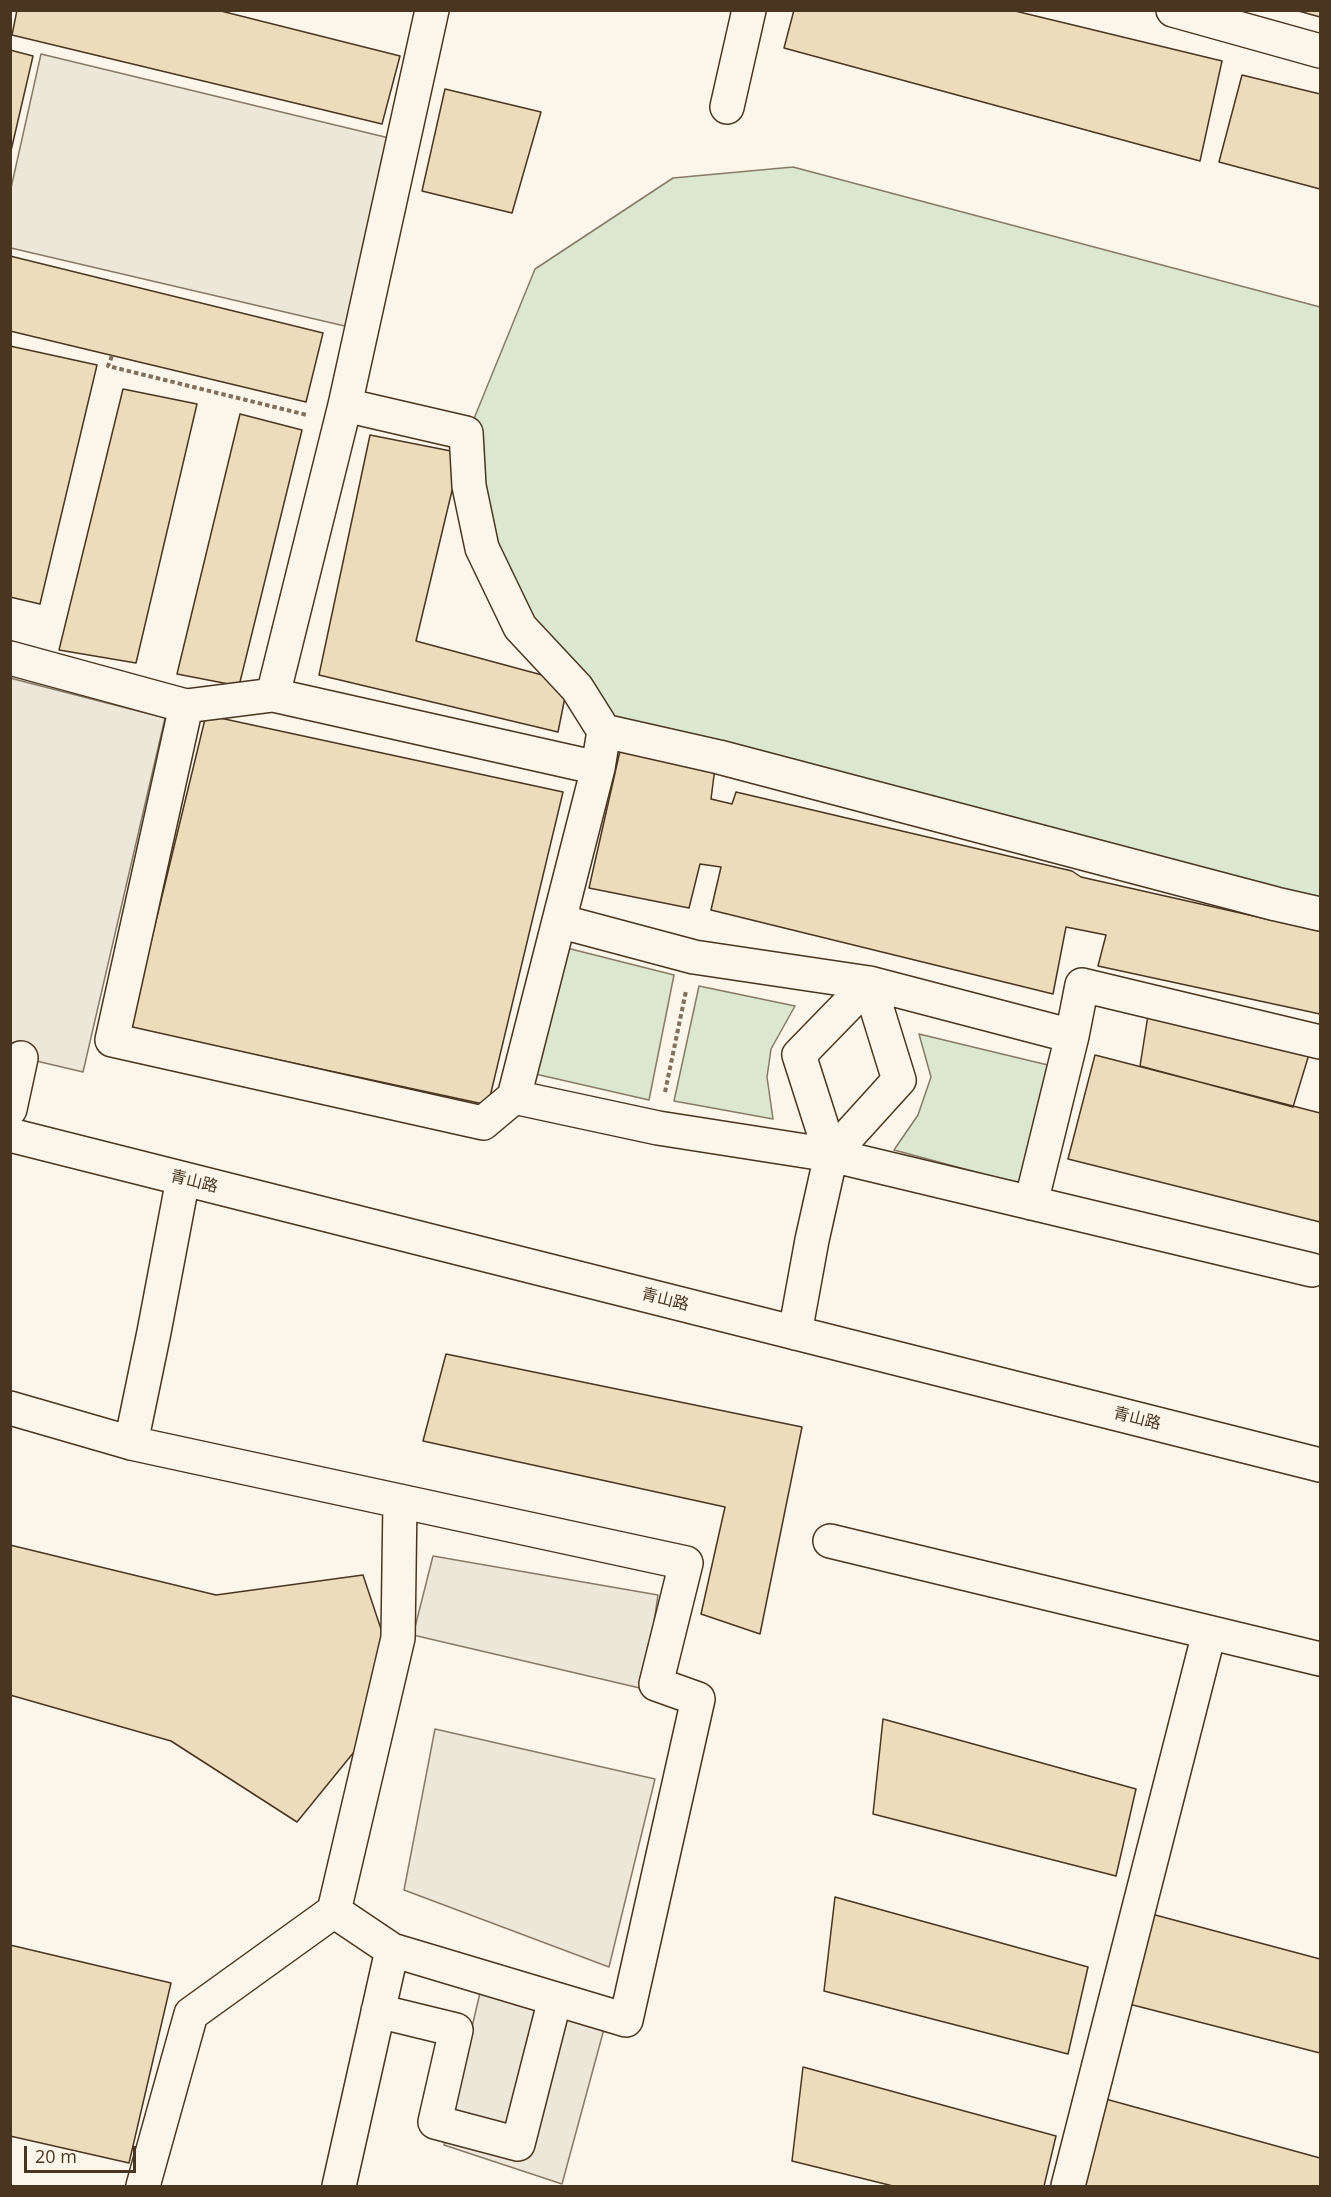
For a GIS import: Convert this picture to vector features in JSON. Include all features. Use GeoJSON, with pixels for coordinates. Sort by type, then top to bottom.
{"type":"FeatureCollection","features":[{"type":"Feature","properties":{"kind":"street"},"geometry":{"type":"LineString","coordinates":[[273,695],[343,414],[432,10]]}},
{"type":"Feature","properties":{"kind":"street"},"geometry":{"type":"LineString","coordinates":[[727,107],[749,10]]}},
{"type":"Feature","properties":{"kind":"street"},"geometry":{"type":"LineString","coordinates":[[1173,10],[1320,51]]}},
{"type":"Feature","properties":{"kind":"street"},"geometry":{"type":"LineString","coordinates":[[186,706],[111,1040],[483,1123],[514,1097],[597,768],[604,731],[577,688],[520,627],[482,548],[469,486],[466,433],[343,414]]}},
{"type":"Feature","properties":{"kind":"street"},"geometry":{"type":"LineString","coordinates":[[10,658],[186,706],[273,695],[597,768]]}},
{"type":"Feature","properties":{"kind":"street"},"geometry":{"type":"LineString","coordinates":[[604,731],[719,757],[1320,914]]}},
{"type":"Feature","properties":{"kind":"street"},"geometry":{"type":"LineString","coordinates":[[559,921],[694,957],[869,983],[1072,1036]]}},
{"type":"Feature","properties":{"kind":"street"},"geometry":{"type":"LineString","coordinates":[[795,1333],[831,1155],[899,1080],[869,983]]}},
{"type":"Feature","properties":{"kind":"street"},"geometry":{"type":"LineString","coordinates":[[831,1155],[799,1055],[869,983]]}},
{"type":"Feature","properties":{"kind":"street"},"geometry":{"type":"LineString","coordinates":[[1031,1203],[1083,985],[1320,1042]]}},
{"type":"Feature","properties":{"kind":"street"},"geometry":{"type":"LineString","coordinates":[[10,1109],[21,1058]]}},
{"type":"Feature","properties":{"kind":"street"},"geometry":{"type":"LineString","coordinates":[[514,1097],[658,1128],[831,1155],[1312,1270]]}},
{"type":"Feature","properties":{"kind":"street","name":"青山路"},"geometry":{"type":"LineString","coordinates":[[10,1135],[1320,1465]]}},
{"type":"Feature","properties":{"kind":"street"},"geometry":{"type":"LineString","coordinates":[[131,1443],[183,1179]]}},
{"type":"Feature","properties":{"kind":"street"},"geometry":{"type":"LineString","coordinates":[[10,1408],[131,1443],[686,1563],[656,1684],[698,1699],[626,2020],[392,1950],[334,1911]]}},
{"type":"Feature","properties":{"kind":"street"},"geometry":{"type":"LineString","coordinates":[[143,2187],[191,2014],[334,1911],[398,1638],[400,1501]]}},
{"type":"Feature","properties":{"kind":"street"},"geometry":{"type":"LineString","coordinates":[[830,1541],[1320,1659]]}},
{"type":"Feature","properties":{"kind":"street"},"geometry":{"type":"LineString","coordinates":[[1068,2187],[1209,1633]]}},
{"type":"Feature","properties":{"kind":"street"},"geometry":{"type":"LineString","coordinates":[[339,2187],[392,1950]]}},
{"type":"Feature","properties":{"kind":"street"},"geometry":{"type":"LineString","coordinates":[[378,2011],[456,2030],[435,2122],[518,2145],[555,1999]]}},
{"type":"Feature","properties":{"kind":"path"},"geometry":{"type":"LineString","coordinates":[[112,356],[108,366],[343,414]]}},
{"type":"Feature","properties":{"kind":"path"},"geometry":{"type":"LineString","coordinates":[[658,1128],[694,957]]}},
{"type":"Feature","properties":{"kind":"green space"},"geometry":{"type":"Polygon","coordinates":[[[793,167],[1320,307],[1320,899],[609,725],[528,617],[490,541],[473,421],[535,269],[673,178],[793,167]]]}},
{"type":"Feature","properties":{"kind":"green space"},"geometry":{"type":"Polygon","coordinates":[[[559,946],[674,975],[649,1100],[531,1073],[559,946]]]}},
{"type":"Feature","properties":{"kind":"green space"},"geometry":{"type":"Polygon","coordinates":[[[699,986],[795,1006],[771,1049],[767,1077],[773,1119],[674,1101],[699,986]]]}},
{"type":"Feature","properties":{"kind":"green space"},"geometry":{"type":"Polygon","coordinates":[[[919,1034],[1052,1066],[1024,1185],[894,1150],[918,1115],[931,1077],[919,1034]]]}},
{"type":"Feature","properties":{"kind":"shaded area"},"geometry":{"type":"Polygon","coordinates":[[[41,54],[389,138],[349,327],[11,248],[11,188],[41,54]]]}},
{"type":"Feature","properties":{"kind":"shaded area"},"geometry":{"type":"Polygon","coordinates":[[[10,678],[165,718],[83,1072],[11,1055],[10,678]]]}},
{"type":"Feature","properties":{"kind":"shaded area"},"geometry":{"type":"Polygon","coordinates":[[[433,1556],[658,1595],[644,1689],[413,1635],[433,1556]]]}},
{"type":"Feature","properties":{"kind":"shaded area"},"geometry":{"type":"Polygon","coordinates":[[[435,1729],[655,1779],[609,1967],[404,1890],[435,1729]]]}},
{"type":"Feature","properties":{"kind":"shaded area"},"geometry":{"type":"Polygon","coordinates":[[[480,1993],[604,2029],[562,2184],[444,2145],[480,1993]]]}},
{"type":"Feature","properties":{"kind":"building"},"geometry":{"type":"Polygon","coordinates":[[[17,10],[217,10],[400,56],[382,124],[12,35],[17,10]]]}},
{"type":"Feature","properties":{"kind":"building"},"geometry":{"type":"Polygon","coordinates":[[[794,10],[1011,10],[1222,61],[1200,161],[784,48],[794,10]]]}},
{"type":"Feature","properties":{"kind":"building"},"geometry":{"type":"Polygon","coordinates":[[[1295,10],[1320,10],[1320,17],[1295,10]]]}},
{"type":"Feature","properties":{"kind":"building"},"geometry":{"type":"Polygon","coordinates":[[[10,50],[33,56],[10,155],[10,50]]]}},
{"type":"Feature","properties":{"kind":"building"},"geometry":{"type":"Polygon","coordinates":[[[1242,75],[1320,94],[1320,189],[1219,162],[1242,75]]]}},
{"type":"Feature","properties":{"kind":"building"},"geometry":{"type":"Polygon","coordinates":[[[445,89],[541,112],[512,213],[422,191],[445,89]]]}},
{"type":"Feature","properties":{"kind":"building"},"geometry":{"type":"Polygon","coordinates":[[[10,256],[323,333],[306,402],[10,331],[10,256]]]}},
{"type":"Feature","properties":{"kind":"building"},"geometry":{"type":"Polygon","coordinates":[[[10,346],[97,365],[40,604],[10,597],[10,346]]]}},
{"type":"Feature","properties":{"kind":"building"},"geometry":{"type":"Polygon","coordinates":[[[123,389],[197,404],[136,663],[59,650],[123,389]]]}},
{"type":"Feature","properties":{"kind":"building"},"geometry":{"type":"Polygon","coordinates":[[[240,414],[302,430],[239,686],[177,674],[240,414]]]}},
{"type":"Feature","properties":{"kind":"building"},"geometry":{"type":"Polygon","coordinates":[[[370,435],[461,453],[416,641],[568,682],[558,732],[319,675],[370,435]]]}},
{"type":"Feature","properties":{"kind":"building"},"geometry":{"type":"Polygon","coordinates":[[[206,715],[563,792],[488,1105],[130,1028],[206,715]]]}},
{"type":"Feature","properties":{"kind":"building"},"geometry":{"type":"Polygon","coordinates":[[[622,742],[716,760],[711,799],[732,804],[736,792],[1072,871],[1081,877],[1320,931],[1320,1014],[1098,966],[1106,935],[1066,927],[1053,994],[711,910],[721,867],[700,864],[689,908],[589,888],[622,742]]]}},
{"type":"Feature","properties":{"kind":"building"},"geometry":{"type":"Polygon","coordinates":[[[1149,1009],[1310,1051],[1293,1107],[1140,1066],[1149,1009]]]}},
{"type":"Feature","properties":{"kind":"building"},"geometry":{"type":"Polygon","coordinates":[[[1095,1055],[1320,1113],[1320,1222],[1068,1159],[1095,1055]]]}},
{"type":"Feature","properties":{"kind":"building"},"geometry":{"type":"Polygon","coordinates":[[[446,1354],[802,1427],[760,1634],[701,1614],[725,1507],[423,1441],[446,1354]]]}},
{"type":"Feature","properties":{"kind":"building"},"geometry":{"type":"Polygon","coordinates":[[[10,1545],[216,1595],[363,1575],[387,1647],[367,1736],[297,1822],[171,1741],[10,1695],[10,1545]]]}},
{"type":"Feature","properties":{"kind":"building"},"geometry":{"type":"Polygon","coordinates":[[[883,1719],[1136,1789],[1116,1876],[873,1814],[883,1719]]]}},
{"type":"Feature","properties":{"kind":"building"},"geometry":{"type":"Polygon","coordinates":[[[835,1897],[1088,1967],[1068,2054],[824,1991],[835,1897]]]}},
{"type":"Feature","properties":{"kind":"building"},"geometry":{"type":"Polygon","coordinates":[[[1144,1912],[1320,1959],[1320,2053],[1125,2003],[1144,1912]]]}},
{"type":"Feature","properties":{"kind":"building"},"geometry":{"type":"Polygon","coordinates":[[[10,1945],[171,1983],[129,2163],[10,2136],[10,1945]]]}},
{"type":"Feature","properties":{"kind":"building"},"geometry":{"type":"Polygon","coordinates":[[[803,2067],[1056,2136],[1044,2186],[893,2186],[792,2161],[803,2067]]]}},
{"type":"Feature","properties":{"kind":"building"},"geometry":{"type":"Polygon","coordinates":[[[1102,2098],[1320,2158],[1320,2186],[1078,2186],[1102,2098]]]}}]}
